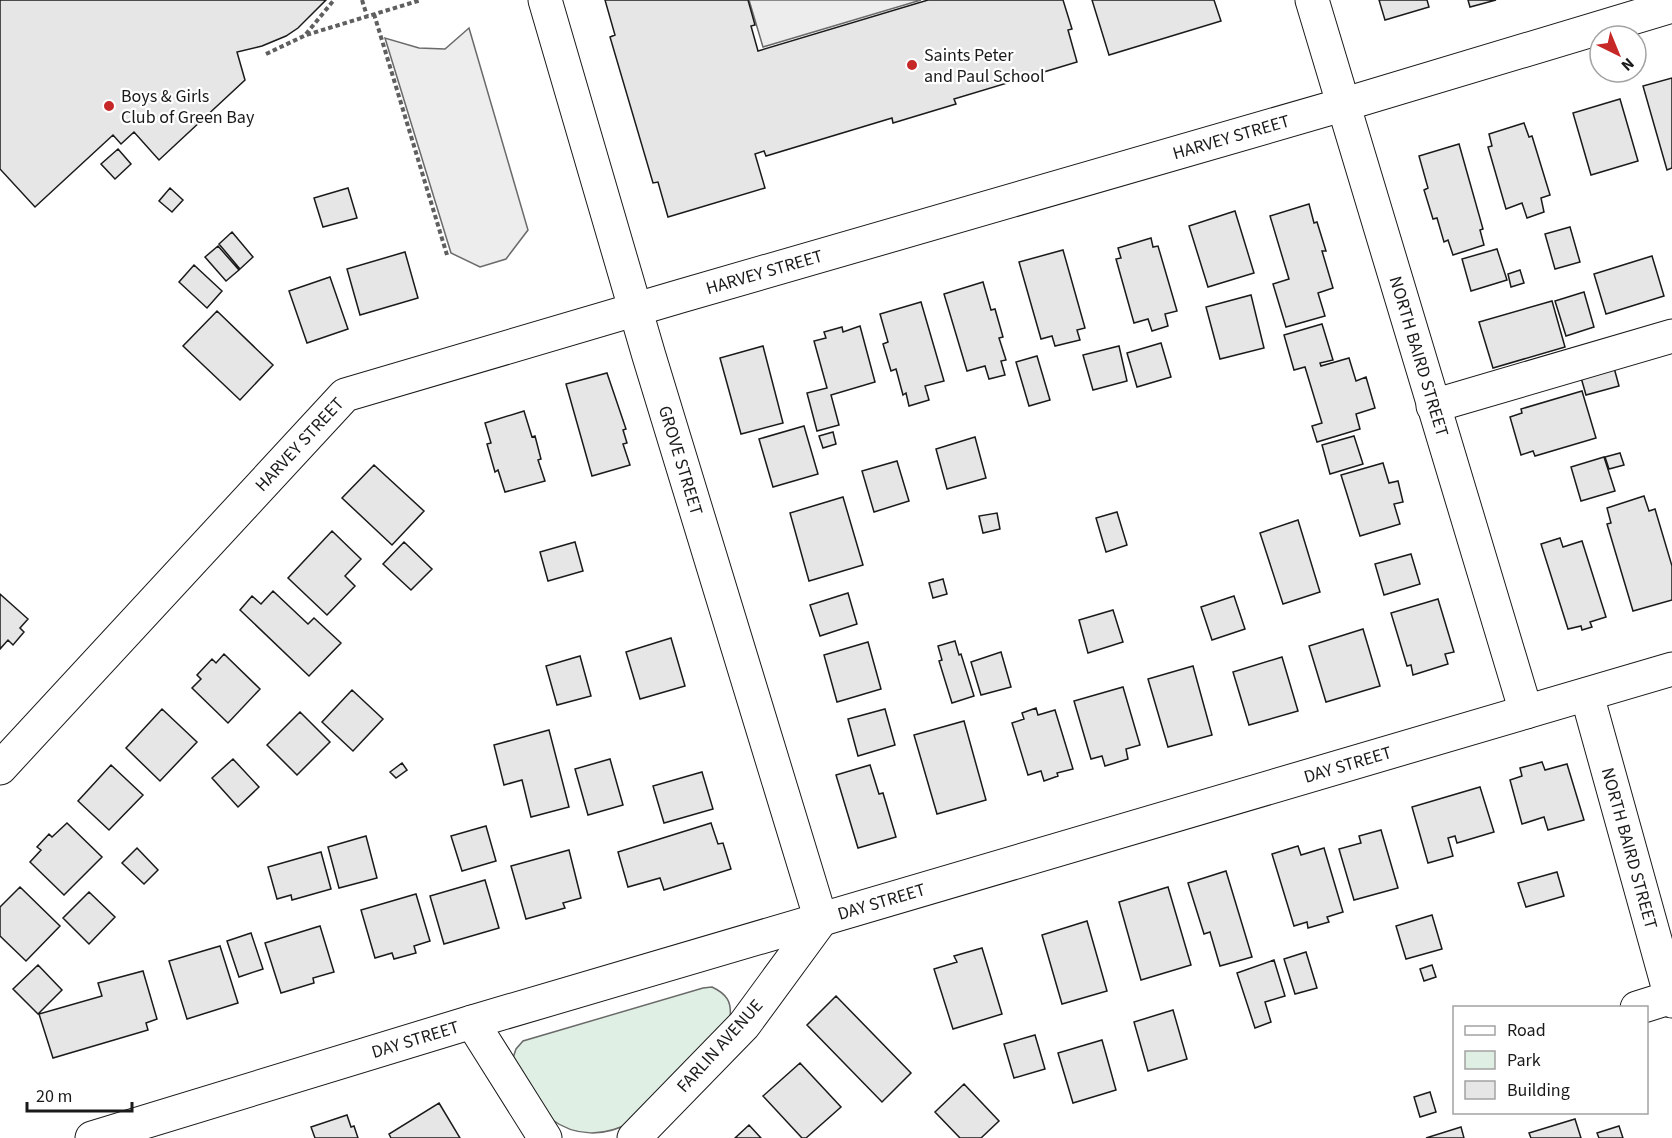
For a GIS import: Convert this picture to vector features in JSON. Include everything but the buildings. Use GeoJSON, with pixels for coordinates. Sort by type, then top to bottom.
{"type":"FeatureCollection","features":[{"type":"Feature","properties":{"kind":"street","name":"GROVE STREET"},"geometry":{"type":"LineString","coordinates":[[545,0],[635,309],[821,920]]}},
{"type":"Feature","properties":{"kind":"street","name":"NORTH BAIRD STREET"},"geometry":{"type":"LineString","coordinates":[[1312,0],[1526,712]]}},
{"type":"Feature","properties":{"kind":"street","name":"HARVEY STREET"},"geometry":{"type":"LineString","coordinates":[[0,768],[345,395],[1342,105],[1672,6]]}},
{"type":"Feature","properties":{"kind":"street"},"geometry":{"type":"LineString","coordinates":[[1433,406],[1672,336]]}},
{"type":"Feature","properties":{"kind":"street","name":"DAY STREET"},"geometry":{"type":"LineString","coordinates":[[92,1138],[472,1022],[1672,669]]}},
{"type":"Feature","properties":{"kind":"street","name":"NORTH BAIRD STREET"},"geometry":{"type":"LineString","coordinates":[[1587,694],[1672,999]]}},
{"type":"Feature","properties":{"kind":"street","name":"FARLIN AVENUE"},"geometry":{"type":"LineString","coordinates":[[633,1138],[744,1025],[821,920]]}},
{"type":"Feature","properties":{"kind":"street"},"geometry":{"type":"LineString","coordinates":[[1645,1006],[1672,999]]}},
{"type":"Feature","properties":{"kind":"street"},"geometry":{"type":"LineString","coordinates":[[472,1022],[545,1138]]}},
{"type":"Feature","properties":{"kind":"path"},"geometry":{"type":"LineString","coordinates":[[306,35],[334,0]]}},
{"type":"Feature","properties":{"kind":"path"},"geometry":{"type":"LineString","coordinates":[[362,0],[367,16]]}},
{"type":"Feature","properties":{"kind":"path"},"geometry":{"type":"LineString","coordinates":[[266,54],[306,35],[421,0]]}},
{"type":"Feature","properties":{"kind":"path"},"geometry":{"type":"LineString","coordinates":[[374,14],[447,255]]}},
{"type":"Feature","properties":{"kind":"green space"},"geometry":{"type":"Polygon","coordinates":[[[712,987],[727,999],[730,1018],[631,1122],[621,1127],[590,1133],[560,1125],[551,1119],[513,1058],[516,1049],[523,1041],[712,987]]]}},
{"type":"Feature","properties":{"kind":"shaded area"},"geometry":{"type":"Polygon","coordinates":[[[749,0],[921,0],[763,47],[749,0]]]}},
{"type":"Feature","properties":{"kind":"shaded area"},"geometry":{"type":"Polygon","coordinates":[[[469,28],[528,230],[506,259],[480,267],[451,253],[385,38],[419,48],[445,49],[469,28]]]}},
{"type":"Feature","properties":{"kind":"place","name":"Saints Peter and Paul School"},"geometry":{"type":"Point","coordinates":[912,65]}},
{"type":"Feature","properties":{"kind":"place","name":"Boys & Girls Club of Green Bay"},"geometry":{"type":"Point","coordinates":[109,106]}}]}
